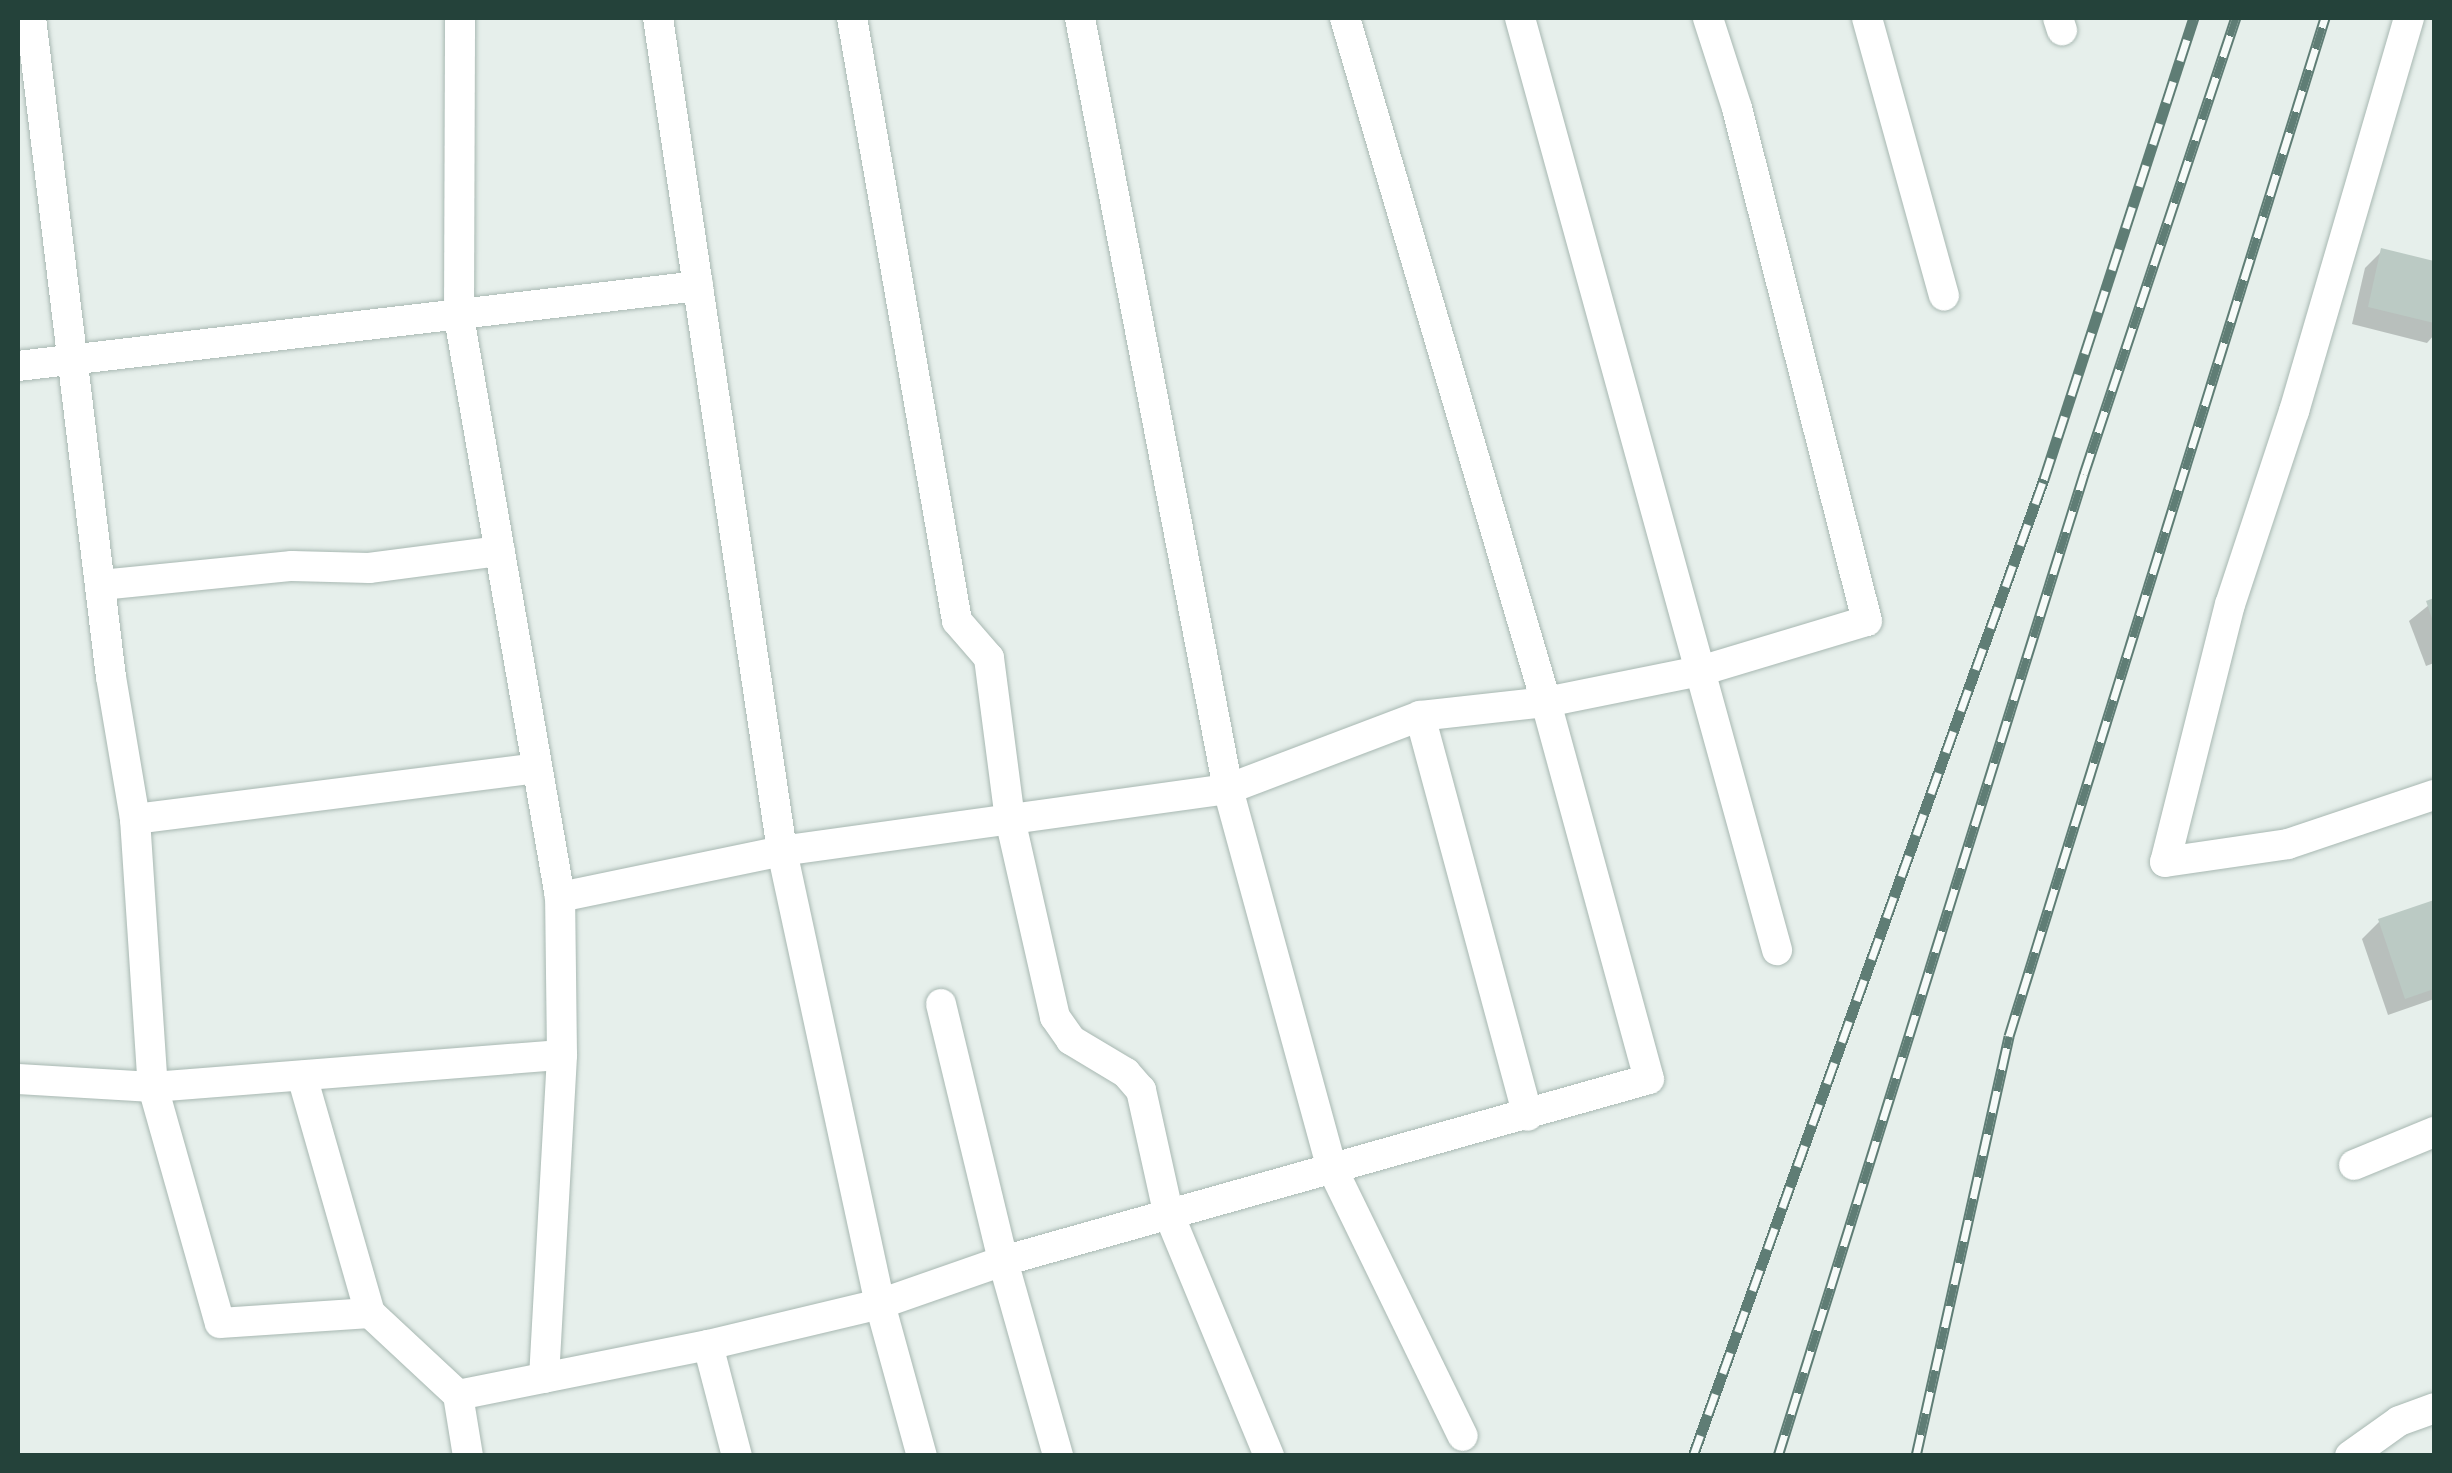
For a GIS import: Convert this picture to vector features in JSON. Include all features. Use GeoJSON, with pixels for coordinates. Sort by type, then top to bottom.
{"type":"FeatureCollection","features":[{"type":"Feature","properties":{"kind":"street"},"geometry":{"type":"LineString","coordinates":[[31,18],[100,584],[136,819],[152,1087],[220,1323],[370,1313]]}},
{"type":"Feature","properties":{"kind":"street"},"geometry":{"type":"LineString","coordinates":[[460,18],[459,317],[560,897],[562,1055],[544,1378]]}},
{"type":"Feature","properties":{"kind":"street"},"geometry":{"type":"LineString","coordinates":[[658,18],[782,851],[880,1304],[922,1456]]}},
{"type":"Feature","properties":{"kind":"street"},"geometry":{"type":"LineString","coordinates":[[852,18],[957,621],[989,658],[1010,818],[1055,1017],[1071,1040],[1126,1073],[1141,1090],[1168,1212],[1269,1456]]}},
{"type":"Feature","properties":{"kind":"street"},"geometry":{"type":"LineString","coordinates":[[1080,18],[1228,789],[1332,1168],[1462,1436]]}},
{"type":"Feature","properties":{"kind":"street"},"geometry":{"type":"LineString","coordinates":[[458,1395],[708,1345],[880,1304],[1003,1260],[1649,1079],[1546,702],[1345,18]]}},
{"type":"Feature","properties":{"kind":"street"},"geometry":{"type":"LineString","coordinates":[[1520,18],[1778,950]]}},
{"type":"Feature","properties":{"kind":"street"},"geometry":{"type":"LineString","coordinates":[[560,897],[782,851],[1228,789],[1420,716],[1546,702],[1700,671],[1867,621],[1737,108],[1708,18]]}},
{"type":"Feature","properties":{"kind":"street"},"geometry":{"type":"LineString","coordinates":[[1867,18],[1944,294]]}},
{"type":"Feature","properties":{"kind":"street"},"geometry":{"type":"LineString","coordinates":[[2409,18],[2294,411],[2230,604],[2165,862],[2288,844],[2434,795]]}},
{"type":"Feature","properties":{"kind":"street"},"geometry":{"type":"LineString","coordinates":[[18,366],[698,286]]}},
{"type":"Feature","properties":{"kind":"street"},"geometry":{"type":"LineString","coordinates":[[100,584],[292,566],[368,568],[500,551]]}},
{"type":"Feature","properties":{"kind":"street"},"geometry":{"type":"LineString","coordinates":[[1420,716],[1528,1116]]}},
{"type":"Feature","properties":{"kind":"street"},"geometry":{"type":"LineString","coordinates":[[136,819],[536,768]]}},
{"type":"Feature","properties":{"kind":"street"},"geometry":{"type":"LineString","coordinates":[[941,1004],[1003,1260],[1058,1456]]}},
{"type":"Feature","properties":{"kind":"street"},"geometry":{"type":"LineString","coordinates":[[18,1079],[152,1087],[562,1055]]}},
{"type":"Feature","properties":{"kind":"street"},"geometry":{"type":"LineString","coordinates":[[302,1076],[370,1313],[458,1395],[468,1456]]}},
{"type":"Feature","properties":{"kind":"street"},"geometry":{"type":"LineString","coordinates":[[2354,1164],[2434,1132]]}},
{"type":"Feature","properties":{"kind":"street"},"geometry":{"type":"LineString","coordinates":[[708,1345],[737,1456]]}},
{"type":"Feature","properties":{"kind":"street"},"geometry":{"type":"LineString","coordinates":[[2350,1456],[2398,1421],[2434,1408]]}},
{"type":"Feature","properties":{"kind":"building"},"geometry":{"type":"Polygon","coordinates":[[[2381,248],[2434,261],[2434,323],[2368,307],[2381,248]]]}},
{"type":"Feature","properties":{"kind":"building"},"geometry":{"type":"Polygon","coordinates":[[[2434,598],[2434,624],[2426,601],[2434,598]]]}},
{"type":"Feature","properties":{"kind":"building"},"geometry":{"type":"Polygon","coordinates":[[[2434,900],[2434,989],[2405,999],[2378,919],[2434,900]]]}},
{"type":"Feature","properties":{"kind":"railway"},"geometry":{"type":"LineString","coordinates":[[1693,1456],[2044,479],[2194,18]]}},
{"type":"Feature","properties":{"kind":"railway"},"geometry":{"type":"LineString","coordinates":[[1778,1456],[2084,474],[2236,18]]}},
{"type":"Feature","properties":{"kind":"railway"},"geometry":{"type":"LineString","coordinates":[[1916,1456],[2009,1036],[2325,18]]}}]}
